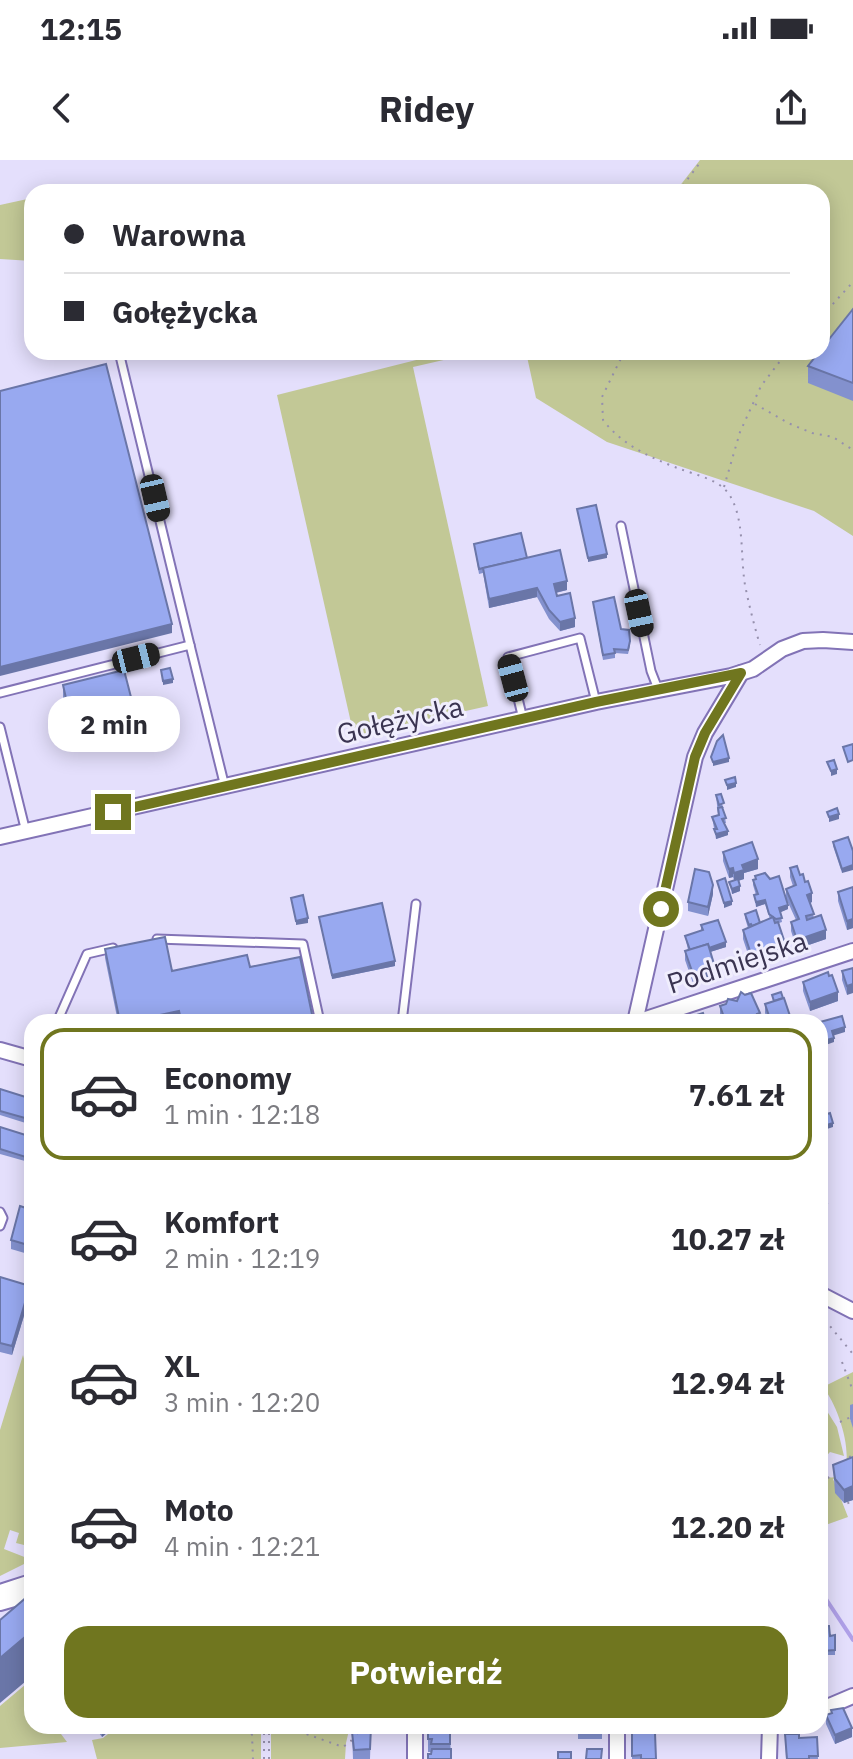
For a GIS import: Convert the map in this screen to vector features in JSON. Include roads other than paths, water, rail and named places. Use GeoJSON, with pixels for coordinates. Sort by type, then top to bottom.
{"type":"FeatureCollection","features":[{"type":"Feature","properties":{"kind":"street","name":"Gołężycka"},"geometry":{"type":"LineString","coordinates":[[0,837],[596,702],[741,673],[782,649],[803,641],[853,642]]}},
{"type":"Feature","properties":{"kind":"street"},"geometry":{"type":"LineString","coordinates":[[638,1014],[695,757],[705,733],[741,673]]}},
{"type":"Feature","properties":{"kind":"street","name":"Podmiejska"},"geometry":{"type":"LineString","coordinates":[[660,1014],[853,951]]}},
{"type":"Feature","properties":{"kind":"street"},"geometry":{"type":"LineString","coordinates":[[0,1050],[24,1057]]}},
{"type":"Feature","properties":{"kind":"street"},"geometry":{"type":"LineString","coordinates":[[828,1298],[853,1311]]}},
{"type":"Feature","properties":{"kind":"street"},"geometry":{"type":"LineString","coordinates":[[0,1592],[24,1584]]}},
{"type":"Feature","properties":{"kind":"street"},"geometry":{"type":"LineString","coordinates":[[0,1603],[14,1599],[24,1590]]}},
{"type":"Feature","properties":{"kind":"street"},"geometry":{"type":"LineString","coordinates":[[828,1707],[853,1696]]}},
{"type":"Feature","properties":{"kind":"street"},"geometry":{"type":"LineString","coordinates":[[415,1734],[415,1759]]}},
{"type":"Feature","properties":{"kind":"street"},"geometry":{"type":"LineString","coordinates":[[617,1734],[617,1759]]}},
{"type":"Feature","properties":{"kind":"street"},"geometry":{"type":"LineString","coordinates":[[769,1759],[773,1734]]}},
{"type":"Feature","properties":{"kind":"lane"},"geometry":{"type":"LineString","coordinates":[[121,360],[225,787]]}},
{"type":"Feature","properties":{"kind":"lane"},"geometry":{"type":"LineString","coordinates":[[621,526],[651,671],[658,689]]}},
{"type":"Feature","properties":{"kind":"lane"},"geometry":{"type":"LineString","coordinates":[[523,719],[508,657],[580,638],[596,702]]}},
{"type":"Feature","properties":{"kind":"lane"},"geometry":{"type":"LineString","coordinates":[[0,693],[190,645]]}},
{"type":"Feature","properties":{"kind":"lane"},"geometry":{"type":"LineString","coordinates":[[0,727],[26,832]]}},
{"type":"Feature","properties":{"kind":"lane"},"geometry":{"type":"LineString","coordinates":[[403,1014],[416,904]]}},
{"type":"Feature","properties":{"kind":"lane"},"geometry":{"type":"LineString","coordinates":[[149,941],[164,937],[303,944],[318,1014]]}},
{"type":"Feature","properties":{"kind":"lane"},"geometry":{"type":"LineString","coordinates":[[62,1014],[87,954],[118,947]]}},
{"type":"Feature","properties":{"kind":"lane"},"geometry":{"type":"LineString","coordinates":[[0,1212],[3,1218],[0,1226]]}},
{"type":"Feature","properties":{"kind":"waterway"},"geometry":{"type":"LineString","coordinates":[[828,1602],[853,1640]]}}]}
